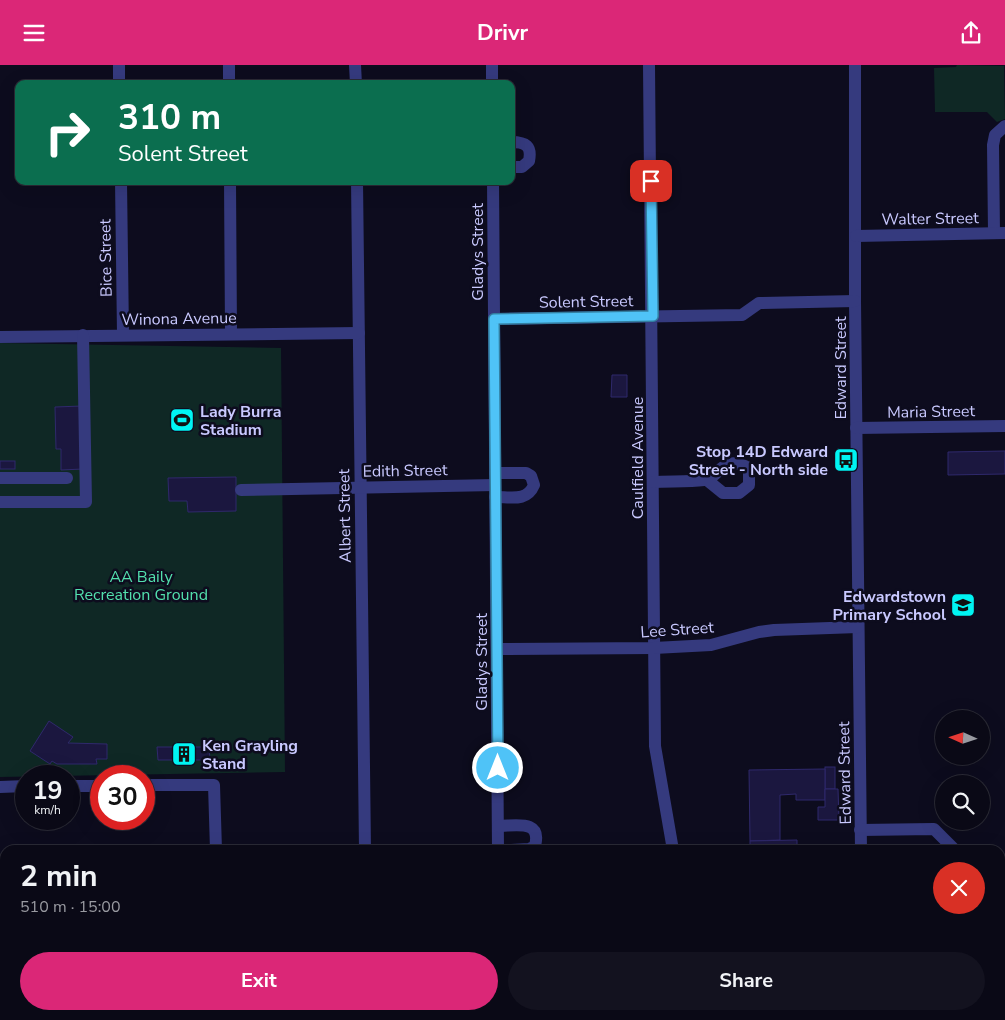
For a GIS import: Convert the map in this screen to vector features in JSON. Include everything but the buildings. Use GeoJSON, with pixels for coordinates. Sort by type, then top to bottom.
{"type":"FeatureCollection","features":[{"type":"Feature","properties":{"kind":"street"},"geometry":{"type":"LineString","coordinates":[[119,65],[119,80]]}},
{"type":"Feature","properties":{"kind":"street"},"geometry":{"type":"LineString","coordinates":[[229,65],[229,80]]}},
{"type":"Feature","properties":{"kind":"street"},"geometry":{"type":"LineString","coordinates":[[355,65],[356,80]]}},
{"type":"Feature","properties":{"kind":"street"},"geometry":{"type":"LineString","coordinates":[[492,65],[492,80]]}},
{"type":"Feature","properties":{"kind":"street","name":"Caulfield Avenue"},"geometry":{"type":"LineString","coordinates":[[649,65],[656,746],[672,845]]}},
{"type":"Feature","properties":{"kind":"street","name":"Edward Street"},"geometry":{"type":"LineString","coordinates":[[855,65],[855,301],[861,845]]}},
{"type":"Feature","properties":{"kind":"street"},"geometry":{"type":"LineString","coordinates":[[999,233],[993,145],[995,135],[1005,126]]}},
{"type":"Feature","properties":{"kind":"street"},"geometry":{"type":"LineString","coordinates":[[515,142],[521,142],[526,145],[530,153],[529,161],[522,167],[515,167]]}},
{"type":"Feature","properties":{"kind":"street","name":"Bice Street"},"geometry":{"type":"LineString","coordinates":[[121,185],[123,335]]}},
{"type":"Feature","properties":{"kind":"street"},"geometry":{"type":"LineString","coordinates":[[230,185],[231,334]]}},
{"type":"Feature","properties":{"kind":"street","name":"Albert Street"},"geometry":{"type":"LineString","coordinates":[[357,185],[365,845]]}},
{"type":"Feature","properties":{"kind":"street","name":"Gladys Street"},"geometry":{"type":"LineString","coordinates":[[493,185],[498,845]]}},
{"type":"Feature","properties":{"kind":"street","name":"Walter Street"},"geometry":{"type":"LineString","coordinates":[[856,236],[999,233]]}},
{"type":"Feature","properties":{"kind":"street","name":"Solent Street"},"geometry":{"type":"LineString","coordinates":[[494,319],[742,315],[759,303],[855,301]]}},
{"type":"Feature","properties":{"kind":"street","name":"Winona Avenue"},"geometry":{"type":"LineString","coordinates":[[0,337],[359,333]]}},
{"type":"Feature","properties":{"kind":"street"},"geometry":{"type":"LineString","coordinates":[[0,502],[86,502],[83,335]]}},
{"type":"Feature","properties":{"kind":"street","name":"Maria Street"},"geometry":{"type":"LineString","coordinates":[[856,427],[1005,426]]}},
{"type":"Feature","properties":{"kind":"street"},"geometry":{"type":"LineString","coordinates":[[0,478],[67,478]]}},
{"type":"Feature","properties":{"kind":"street"},"geometry":{"type":"LineString","coordinates":[[653,482],[708,480]]}},
{"type":"Feature","properties":{"kind":"street","name":"Edith Street"},"geometry":{"type":"LineString","coordinates":[[240,490],[495,485]]}},
{"type":"Feature","properties":{"kind":"street","name":"Lee Street"},"geometry":{"type":"LineString","coordinates":[[497,649],[654,648],[710,645],[774,630],[858,627]]}},
{"type":"Feature","properties":{"kind":"street"},"geometry":{"type":"LineString","coordinates":[[155,785],[214,785],[216,845]]}},
{"type":"Feature","properties":{"kind":"street"},"geometry":{"type":"LineString","coordinates":[[0,787],[15,787]]}},
{"type":"Feature","properties":{"kind":"street"},"geometry":{"type":"LineString","coordinates":[[498,826],[530,826],[535,830],[537,837],[535,845]]}},
{"type":"Feature","properties":{"kind":"street"},"geometry":{"type":"LineString","coordinates":[[860,830],[934,829],[950,845]]}},
{"type":"Feature","properties":{"kind":"green space"},"geometry":{"type":"Polygon","coordinates":[[[957,65],[1004,66],[1005,119],[997,122],[987,112],[935,112],[934,68],[956,67],[957,65]]]}},
{"type":"Feature","properties":{"kind":"green space","name":"AA Baily Recreation Ground"},"geometry":{"type":"Polygon","coordinates":[[[0,343],[281,348],[285,772],[155,774],[155,765],[90,765],[90,775],[80,776],[80,765],[15,765],[15,777],[0,777],[0,343]]]}},
{"type":"Feature","properties":{"kind":"place","name":"Lady Burra Stadium"},"geometry":{"type":"Point","coordinates":[182,420]}},
{"type":"Feature","properties":{"kind":"place","name":"Stop 14D Edward Street - North side"},"geometry":{"type":"Point","coordinates":[846,460]}},
{"type":"Feature","properties":{"kind":"place","name":"Edwardstown Primary School"},"geometry":{"type":"Point","coordinates":[963,605]}},
{"type":"Feature","properties":{"kind":"place","name":"Ken Grayling Stand"},"geometry":{"type":"Point","coordinates":[184,754]}},
{"type":"Feature","properties":{"kind":"route"},"geometry":{"type":"LineString","coordinates":[[498,768],[494,319],[653,316],[651,181]]}}]}
